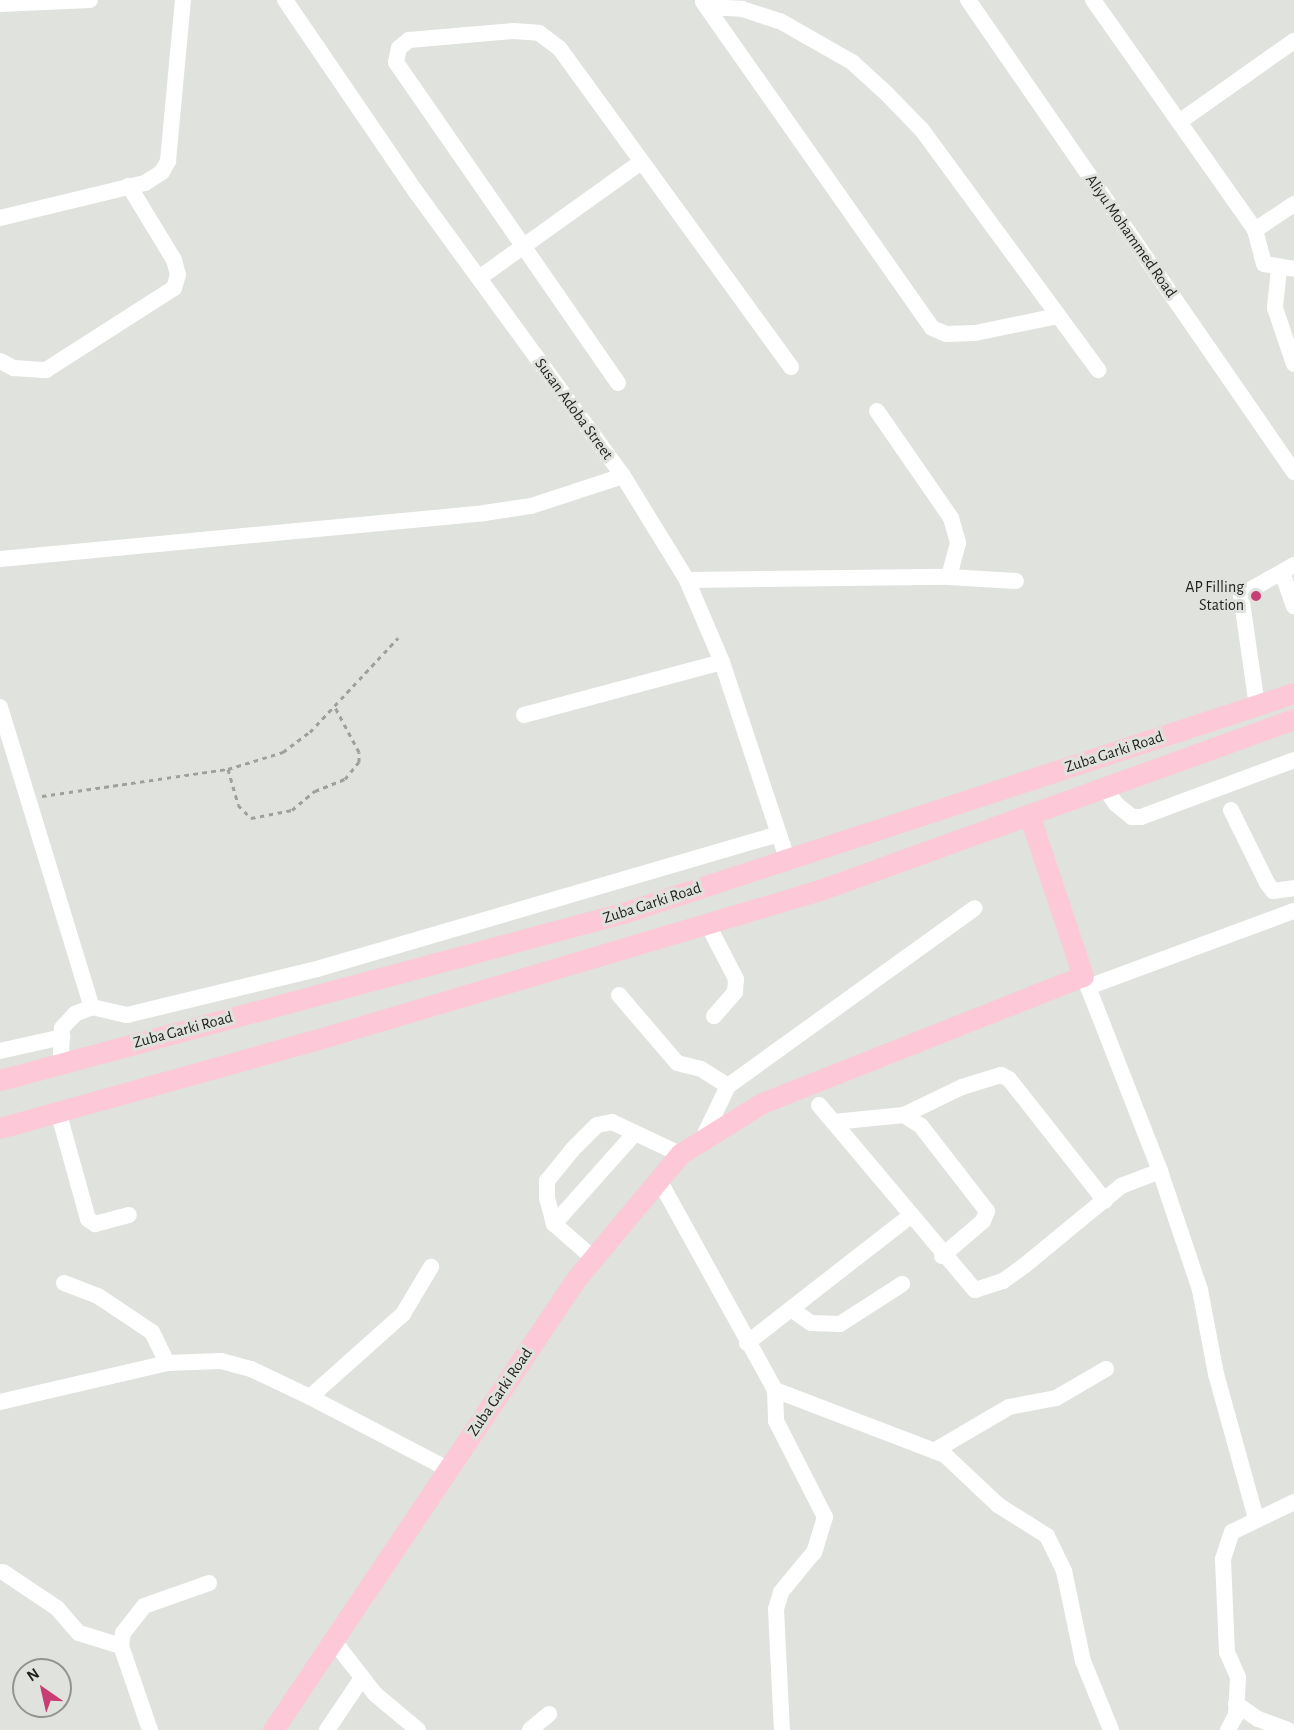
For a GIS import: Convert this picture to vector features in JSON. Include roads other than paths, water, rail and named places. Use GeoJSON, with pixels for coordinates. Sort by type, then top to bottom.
{"type":"FeatureCollection","features":[{"type":"Feature","properties":{"kind":"main road","name":"Zuba Garki Road"},"geometry":{"type":"LineString","coordinates":[[0,1080],[623,913],[1291,693]]}},
{"type":"Feature","properties":{"kind":"main road","name":"Zuba Garki Road"},"geometry":{"type":"LineString","coordinates":[[0,1128],[820,890],[1104,787],[1293,724]]}},
{"type":"Feature","properties":{"kind":"main road"},"geometry":{"type":"LineString","coordinates":[[1029,815],[1085,981]]}},
{"type":"Feature","properties":{"kind":"main road","name":"Zuba Garki Road"},"geometry":{"type":"LineString","coordinates":[[273,1730],[593,1258],[680,1154],[762,1103],[1085,981]]}},
{"type":"Feature","properties":{"kind":"street"},"geometry":{"type":"LineString","coordinates":[[0,4],[90,0]]}},
{"type":"Feature","properties":{"kind":"street"},"geometry":{"type":"LineString","coordinates":[[0,218],[129,186],[162,172],[168,161],[183,0]]}},
{"type":"Feature","properties":{"kind":"street","name":"Susan Adoba Street"},"geometry":{"type":"LineString","coordinates":[[285,0],[479,278],[623,476],[687,580],[722,663],[787,859]]}},
{"type":"Feature","properties":{"kind":"street","name":"Aliyu Mohammed Road"},"geometry":{"type":"LineString","coordinates":[[968,0],[1294,472]]}},
{"type":"Feature","properties":{"kind":"street"},"geometry":{"type":"LineString","coordinates":[[1093,0],[1256,230],[1264,264],[1286,269],[1275,308],[1294,364]]}},
{"type":"Feature","properties":{"kind":"street"},"geometry":{"type":"LineString","coordinates":[[704,4],[742,9],[780,21],[852,62],[922,130],[1098,370]]}},
{"type":"Feature","properties":{"kind":"street"},"geometry":{"type":"LineString","coordinates":[[704,4],[932,328],[946,334],[975,333],[1058,316]]}},
{"type":"Feature","properties":{"kind":"street"},"geometry":{"type":"LineString","coordinates":[[618,383],[526,245],[396,62],[399,48],[409,40],[539,33],[560,49],[791,367]]}},
{"type":"Feature","properties":{"kind":"street"},"geometry":{"type":"LineString","coordinates":[[1179,122],[1294,41]]}},
{"type":"Feature","properties":{"kind":"street"},"geometry":{"type":"LineString","coordinates":[[479,278],[640,162]]}},
{"type":"Feature","properties":{"kind":"street"},"geometry":{"type":"LineString","coordinates":[[0,360],[14,368],[46,370],[174,288],[178,275],[174,260],[129,186]]}},
{"type":"Feature","properties":{"kind":"street"},"geometry":{"type":"LineString","coordinates":[[1256,230],[1294,204]]}},
{"type":"Feature","properties":{"kind":"street"},"geometry":{"type":"LineString","coordinates":[[877,411],[951,518],[958,543],[949,577]]}},
{"type":"Feature","properties":{"kind":"street"},"geometry":{"type":"LineString","coordinates":[[0,559],[484,513],[531,506],[623,476]]}},
{"type":"Feature","properties":{"kind":"street"},"geometry":{"type":"LineString","coordinates":[[1257,706],[1241,595],[1288,568],[1294,606]]}},
{"type":"Feature","properties":{"kind":"street"},"geometry":{"type":"LineString","coordinates":[[687,580],[949,577],[1016,581]]}},
{"type":"Feature","properties":{"kind":"street"},"geometry":{"type":"LineString","coordinates":[[524,715],[722,663]]}},
{"type":"Feature","properties":{"kind":"street"},"geometry":{"type":"LineString","coordinates":[[0,707],[92,1007]]}},
{"type":"Feature","properties":{"kind":"street"},"geometry":{"type":"LineString","coordinates":[[1104,787],[1124,810],[1141,817],[1294,760]]}},
{"type":"Feature","properties":{"kind":"street"},"geometry":{"type":"LineString","coordinates":[[1231,810],[1273,891],[1294,888]]}},
{"type":"Feature","properties":{"kind":"street"},"geometry":{"type":"LineString","coordinates":[[61,1063],[62,1028],[75,1014],[92,1007],[127,1015],[317,969],[779,834]]}},
{"type":"Feature","properties":{"kind":"street"},"geometry":{"type":"LineString","coordinates":[[701,1142],[728,1086],[975,908]]}},
{"type":"Feature","properties":{"kind":"street"},"geometry":{"type":"LineString","coordinates":[[1256,1518],[1216,1374],[1200,1290],[1160,1171],[1085,981],[1294,911]]}},
{"type":"Feature","properties":{"kind":"street"},"geometry":{"type":"LineString","coordinates":[[707,923],[736,979],[735,992],[714,1016]]}},
{"type":"Feature","properties":{"kind":"street"},"geometry":{"type":"LineString","coordinates":[[619,995],[677,1064],[701,1069],[728,1086]]}},
{"type":"Feature","properties":{"kind":"street"},"geometry":{"type":"LineString","coordinates":[[0,1051],[62,1036]]}},
{"type":"Feature","properties":{"kind":"street"},"geometry":{"type":"LineString","coordinates":[[834,1122],[904,1115],[962,1087],[1001,1075],[1009,1079],[1105,1201]]}},
{"type":"Feature","properties":{"kind":"street"},"geometry":{"type":"LineString","coordinates":[[819,1105],[942,1256],[975,1290],[987,1288],[1024,1266],[1133,1179],[1160,1171]]}},
{"type":"Feature","properties":{"kind":"street"},"geometry":{"type":"LineString","coordinates":[[58,1111],[88,1219],[94,1224],[129,1215]]}},
{"type":"Feature","properties":{"kind":"street"},"geometry":{"type":"LineString","coordinates":[[904,1115],[921,1126],[987,1211],[983,1221],[942,1256]]}},
{"type":"Feature","properties":{"kind":"street"},"geometry":{"type":"LineString","coordinates":[[593,1258],[554,1224],[547,1181],[572,1150],[597,1125],[612,1122],[680,1154]]}},
{"type":"Feature","properties":{"kind":"street"},"geometry":{"type":"LineString","coordinates":[[554,1224],[635,1133]]}},
{"type":"Feature","properties":{"kind":"street"},"geometry":{"type":"LineString","coordinates":[[658,1178],[747,1343],[775,1390],[776,1421],[825,1516],[814,1552],[781,1592],[776,1609],[782,1730]]}},
{"type":"Feature","properties":{"kind":"street"},"geometry":{"type":"LineString","coordinates":[[747,1343],[910,1216]]}},
{"type":"Feature","properties":{"kind":"street"},"geometry":{"type":"LineString","coordinates":[[310,1397],[403,1314],[431,1267]]}},
{"type":"Feature","properties":{"kind":"street"},"geometry":{"type":"LineString","coordinates":[[64,1283],[98,1296],[152,1332],[167,1363]]}},
{"type":"Feature","properties":{"kind":"street"},"geometry":{"type":"LineString","coordinates":[[791,1309],[811,1323],[840,1324],[902,1284]]}},
{"type":"Feature","properties":{"kind":"street"},"geometry":{"type":"LineString","coordinates":[[0,1402],[167,1363],[221,1361],[251,1369],[310,1397],[448,1469]]}},
{"type":"Feature","properties":{"kind":"street"},"geometry":{"type":"LineString","coordinates":[[934,1451],[1009,1407],[1056,1398],[1106,1369]]}},
{"type":"Feature","properties":{"kind":"street"},"geometry":{"type":"LineString","coordinates":[[775,1390],[934,1451],[998,1505],[1047,1536],[1064,1571],[1083,1660],[1111,1730]]}},
{"type":"Feature","properties":{"kind":"street"},"geometry":{"type":"LineString","coordinates":[[1228,1730],[1236,1704],[1239,1677],[1227,1653],[1223,1559],[1232,1532],[1256,1518],[1294,1502]]}},
{"type":"Feature","properties":{"kind":"street"},"geometry":{"type":"LineString","coordinates":[[3,1572],[57,1608],[79,1633],[121,1646]]}},
{"type":"Feature","properties":{"kind":"street"},"geometry":{"type":"LineString","coordinates":[[150,1730],[121,1646],[131,1618],[144,1606],[208,1583]]}},
{"type":"Feature","properties":{"kind":"street"},"geometry":{"type":"LineString","coordinates":[[333,1640],[362,1678],[418,1730]]}},
{"type":"Feature","properties":{"kind":"street"},"geometry":{"type":"LineString","coordinates":[[327,1730],[362,1678]]}},
{"type":"Feature","properties":{"kind":"street"},"geometry":{"type":"LineString","coordinates":[[1236,1704],[1258,1719],[1288,1730]]}},
{"type":"Feature","properties":{"kind":"street"},"geometry":{"type":"LineString","coordinates":[[530,1730],[549,1714]]}},
{"type":"Feature","properties":{"kind":"place","name":"AP Filling Station"},"geometry":{"type":"Point","coordinates":[1256,596]}}]}
